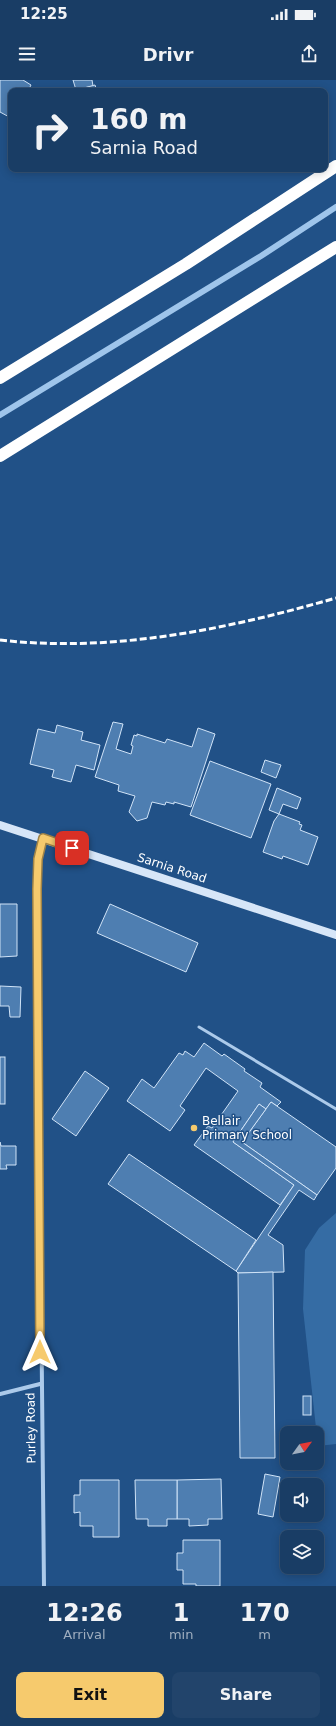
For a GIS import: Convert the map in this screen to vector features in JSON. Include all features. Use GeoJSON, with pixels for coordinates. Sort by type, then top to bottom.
{"type":"FeatureCollection","features":[{"type":"Feature","properties":{"kind":"highway"},"geometry":{"type":"LineString","coordinates":[[0,378],[186,264],[327,172]]}},
{"type":"Feature","properties":{"kind":"highway"},"geometry":{"type":"LineString","coordinates":[[0,456],[336,247]]}},
{"type":"Feature","properties":{"kind":"main road","name":"Sarnia Road"},"geometry":{"type":"LineString","coordinates":[[0,825],[336,935]]}},
{"type":"Feature","properties":{"kind":"street","name":"Purley Road"},"geometry":{"type":"LineString","coordinates":[[43,838],[38,859],[37,889],[40,1384],[44,1586]]}},
{"type":"Feature","properties":{"kind":"street"},"geometry":{"type":"LineString","coordinates":[[0,1394],[40,1384]]}},
{"type":"Feature","properties":{"kind":"lane"},"geometry":{"type":"LineString","coordinates":[[199,1027],[336,1109]]}},
{"type":"Feature","properties":{"kind":"shaded area"},"geometry":{"type":"Polygon","coordinates":[[[336,1213],[336,1444],[324,1445],[324,1426],[316,1426],[303,1309],[305,1250],[319,1228],[336,1213]]]}},
{"type":"Feature","properties":{"kind":"building"},"geometry":{"type":"Polygon","coordinates":[[[0,80],[23,80],[31,85],[30,88],[8,88],[8,116],[0,112],[0,80]]]}},
{"type":"Feature","properties":{"kind":"building"},"geometry":{"type":"Polygon","coordinates":[[[73,80],[92,80],[93,86],[75,88],[73,80]]]}},
{"type":"Feature","properties":{"kind":"building"},"geometry":{"type":"Polygon","coordinates":[[[95,85],[96,88],[84,88],[95,85]]]}},
{"type":"Feature","properties":{"kind":"building"},"geometry":{"type":"Polygon","coordinates":[[[113,722],[123,724],[116,749],[131,754],[133,746],[131,745],[134,735],[137,736],[137,734],[165,743],[167,739],[192,747],[198,728],[215,734],[191,807],[174,802],[174,804],[166,802],[165,805],[152,802],[147,818],[137,821],[129,812],[135,796],[118,791],[119,785],[95,777],[113,722]]]}},
{"type":"Feature","properties":{"kind":"building"},"geometry":{"type":"Polygon","coordinates":[[[57,725],[83,732],[81,740],[100,745],[94,770],[76,765],[71,782],[52,777],[54,770],[30,764],[38,729],[55,733],[57,725]]]}},
{"type":"Feature","properties":{"kind":"building"},"geometry":{"type":"Polygon","coordinates":[[[265,760],[281,765],[276,778],[261,772],[265,760]]]}},
{"type":"Feature","properties":{"kind":"building"},"geometry":{"type":"Polygon","coordinates":[[[210,761],[271,784],[251,838],[190,815],[210,761]]]}},
{"type":"Feature","properties":{"kind":"building"},"geometry":{"type":"Polygon","coordinates":[[[277,788],[301,798],[297,809],[283,804],[279,814],[269,810],[277,788]]]}},
{"type":"Feature","properties":{"kind":"building"},"geometry":{"type":"Polygon","coordinates":[[[279,814],[300,822],[299,824],[302,825],[300,830],[318,837],[308,865],[283,856],[282,859],[263,852],[274,821],[279,814]]]}},
{"type":"Feature","properties":{"kind":"building"},"geometry":{"type":"Polygon","coordinates":[[[0,904],[17,904],[17,956],[0,957],[0,904]]]}},
{"type":"Feature","properties":{"kind":"building"},"geometry":{"type":"Polygon","coordinates":[[[110,904],[198,943],[186,972],[97,933],[110,904]]]}},
{"type":"Feature","properties":{"kind":"building"},"geometry":{"type":"Polygon","coordinates":[[[0,986],[21,987],[20,1017],[10,1017],[9,1006],[0,1006],[0,986]]]}},
{"type":"Feature","properties":{"kind":"building"},"geometry":{"type":"Polygon","coordinates":[[[204,1043],[222,1056],[224,1054],[245,1069],[244,1071],[262,1083],[260,1087],[281,1102],[277,1106],[271,1102],[266,1109],[259,1104],[233,1142],[294,1185],[280,1205],[194,1145],[208,1126],[212,1128],[238,1091],[206,1068],[180,1106],[185,1110],[170,1131],[127,1101],[142,1079],[154,1088],[179,1053],[183,1055],[185,1051],[194,1057],[204,1043]]]}},
{"type":"Feature","properties":{"kind":"building"},"geometry":{"type":"Polygon","coordinates":[[[0,1057],[5,1057],[5,1104],[0,1104],[0,1057]]]}},
{"type":"Feature","properties":{"kind":"building"},"geometry":{"type":"Polygon","coordinates":[[[85,1071],[109,1088],[76,1136],[52,1119],[85,1071]]]}},
{"type":"Feature","properties":{"kind":"building"},"geometry":{"type":"Polygon","coordinates":[[[271,1102],[336,1147],[336,1168],[317,1195],[242,1142],[271,1102]]]}},
{"type":"Feature","properties":{"kind":"building"},"geometry":{"type":"Polygon","coordinates":[[[259,1104],[266,1109],[242,1142],[317,1195],[314,1200],[299,1190],[268,1235],[283,1245],[284,1272],[238,1273],[236,1271],[294,1185],[233,1142],[259,1104]]]}},
{"type":"Feature","properties":{"kind":"building"},"geometry":{"type":"Polygon","coordinates":[[[0,1142],[1,1146],[16,1146],[16,1165],[6,1165],[7,1169],[0,1169],[0,1142]]]}},
{"type":"Feature","properties":{"kind":"building"},"geometry":{"type":"Polygon","coordinates":[[[129,1154],[256,1240],[236,1271],[108,1184],[129,1154]]]}},
{"type":"Feature","properties":{"kind":"building"},"geometry":{"type":"Polygon","coordinates":[[[273,1272],[275,1458],[240,1458],[238,1273],[273,1272]]]}},
{"type":"Feature","properties":{"kind":"building"},"geometry":{"type":"Polygon","coordinates":[[[303,1396],[311,1396],[311,1415],[303,1415],[303,1396]]]}},
{"type":"Feature","properties":{"kind":"building"},"geometry":{"type":"Polygon","coordinates":[[[265,1474],[280,1477],[273,1517],[258,1514],[265,1474]]]}},
{"type":"Feature","properties":{"kind":"building"},"geometry":{"type":"Polygon","coordinates":[[[221,1479],[222,1519],[208,1519],[208,1525],[189,1526],[189,1519],[177,1519],[177,1480],[221,1479]]]}},
{"type":"Feature","properties":{"kind":"building"},"geometry":{"type":"Polygon","coordinates":[[[80,1480],[119,1480],[119,1537],[93,1537],[93,1526],[80,1526],[80,1512],[74,1513],[74,1495],[80,1495],[80,1480]]]}},
{"type":"Feature","properties":{"kind":"building"},"geometry":{"type":"Polygon","coordinates":[[[135,1480],[177,1480],[177,1519],[167,1519],[167,1526],[148,1526],[148,1519],[136,1519],[135,1480]]]}},
{"type":"Feature","properties":{"kind":"building"},"geometry":{"type":"Polygon","coordinates":[[[183,1540],[220,1540],[220,1586],[196,1586],[196,1584],[183,1584],[183,1570],[177,1570],[177,1553],[183,1553],[183,1540]]]}},
{"type":"Feature","properties":{"kind":"waterway"},"geometry":{"type":"LineString","coordinates":[[0,415],[261,256],[336,207]]}},
{"type":"Feature","properties":{"kind":"railway"},"geometry":{"type":"LineString","coordinates":[[0,640],[42,643],[85,643],[127,641],[170,636],[254,619],[336,598]]}},
{"type":"Feature","properties":{"kind":"place","name":"Bellair Primary School"},"geometry":{"type":"Point","coordinates":[194,1128]}},
{"type":"Feature","properties":{"kind":"route"},"geometry":{"type":"LineString","coordinates":[[40,1352],[38,859],[43,838],[72,848]]}}]}
